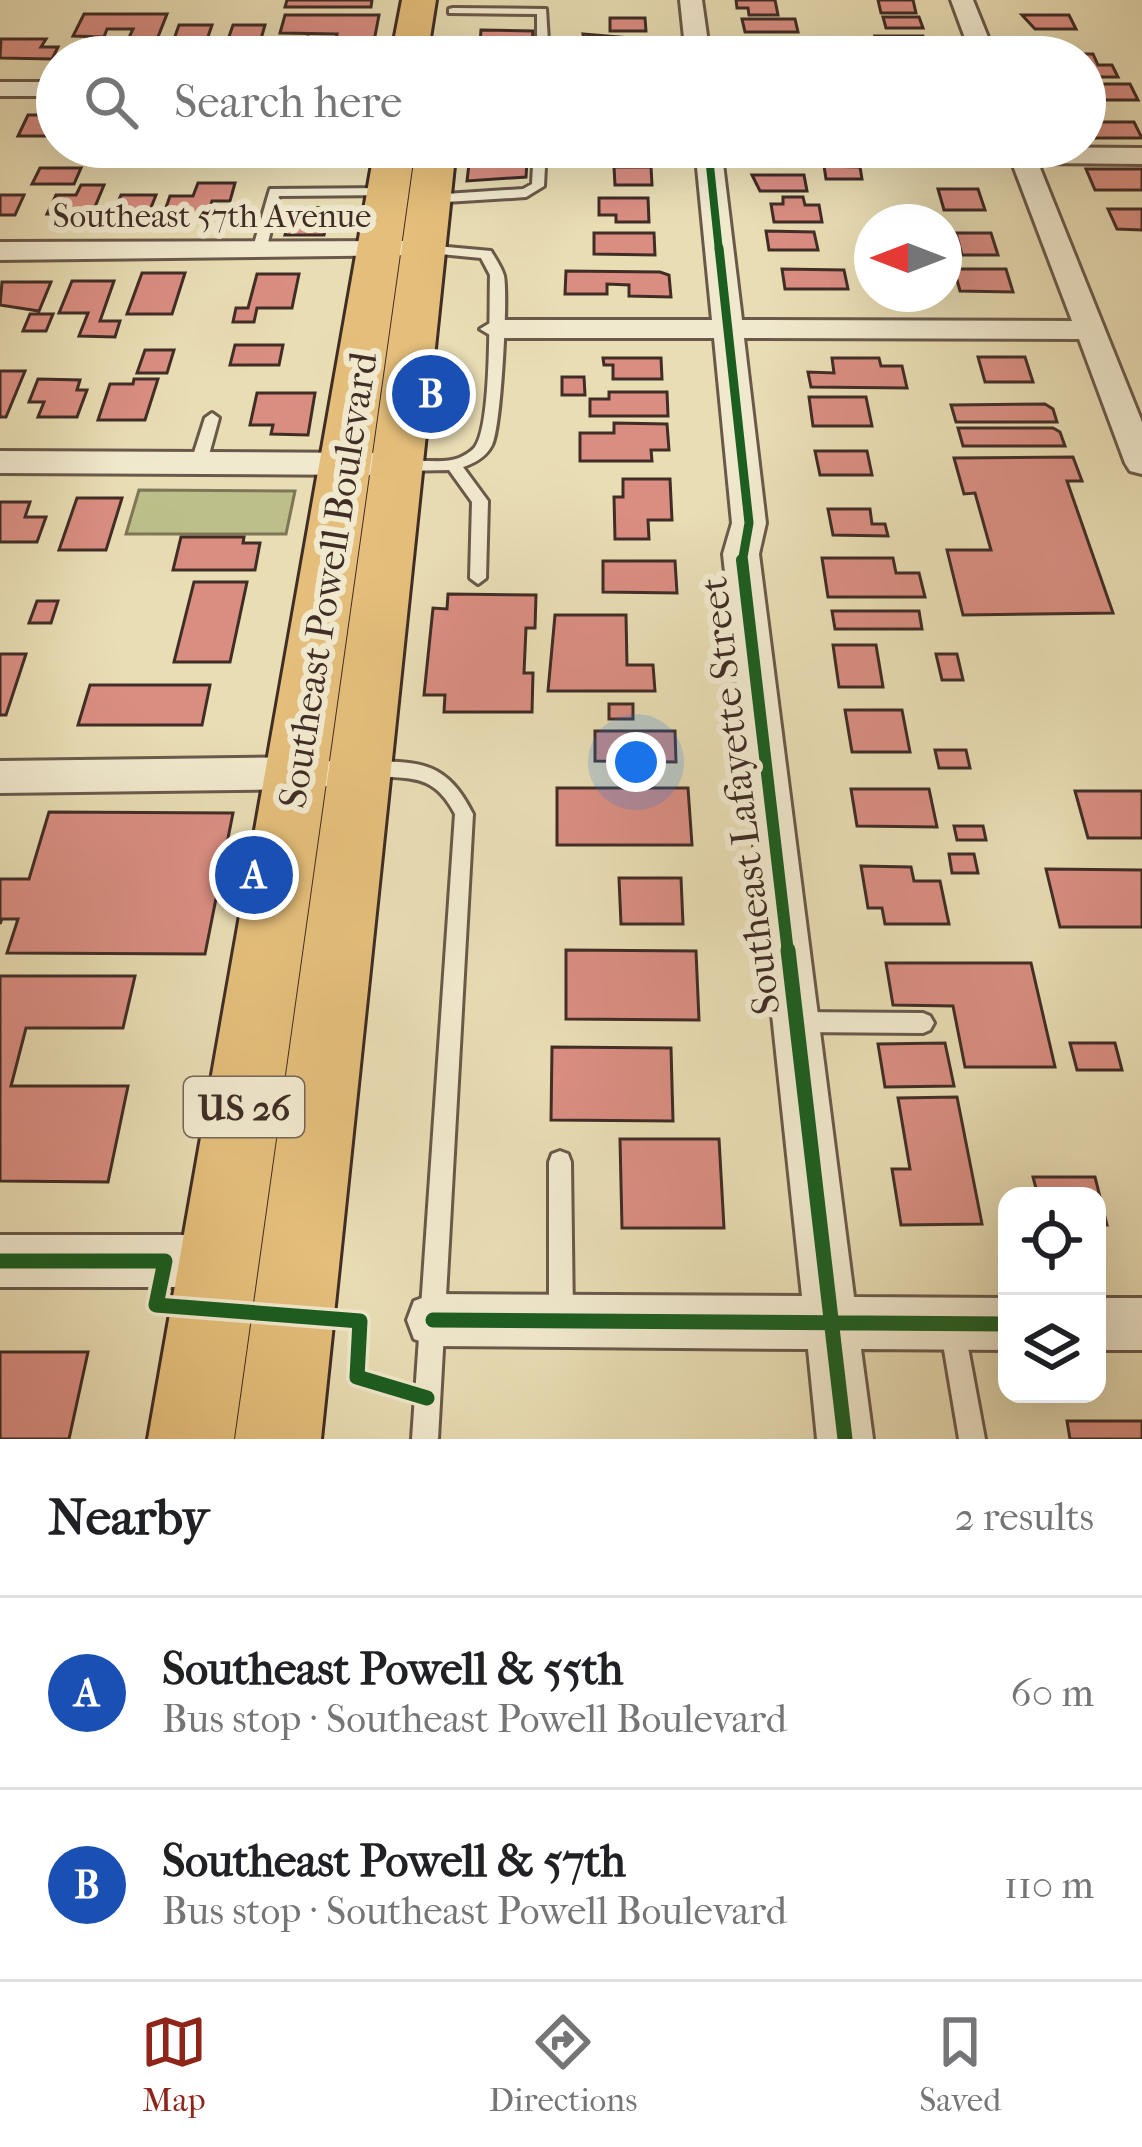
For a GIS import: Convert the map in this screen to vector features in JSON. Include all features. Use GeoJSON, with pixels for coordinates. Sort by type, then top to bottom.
{"type":"FeatureCollection","features":[{"type":"Feature","properties":{"kind":"main road"},"geometry":{"type":"LineString","coordinates":[[423,36],[442,4]]}},
{"type":"Feature","properties":{"kind":"main road"},"geometry":{"type":"LineString","coordinates":[[442,4],[445,36]]}},
{"type":"Feature","properties":{"kind":"main road","name":"Southeast Powell Boulevard"},"geometry":{"type":"LineString","coordinates":[[278,1439],[328,772],[409,168]]}},
{"type":"Feature","properties":{"kind":"main road","name":"Southeast Powell Boulevard"},"geometry":{"type":"LineString","coordinates":[[191,1439],[220,1261],[328,772]]}},
{"type":"Feature","properties":{"kind":"street"},"geometry":{"type":"LineString","coordinates":[[691,0],[695,36]]}},
{"type":"Feature","properties":{"kind":"street"},"geometry":{"type":"LineString","coordinates":[[962,0],[976,36]]}},
{"type":"Feature","properties":{"kind":"street"},"geometry":{"type":"LineString","coordinates":[[0,89],[36,89]]}},
{"type":"Feature","properties":{"kind":"street"},"geometry":{"type":"LineString","coordinates":[[1106,154],[1142,155]]}},
{"type":"Feature","properties":{"kind":"street","name":"Southeast Lafayette Street"},"geometry":{"type":"LineString","coordinates":[[711,168],[749,523],[741,554],[845,1439]]}},
{"type":"Feature","properties":{"kind":"street"},"geometry":{"type":"LineString","coordinates":[[1027,168],[1142,463]]}},
{"type":"Feature","properties":{"kind":"street","name":"Southeast 57th Avenue"},"geometry":{"type":"LineString","coordinates":[[0,251],[401,250]]}},
{"type":"Feature","properties":{"kind":"street"},"geometry":{"type":"LineString","coordinates":[[495,328],[1090,330]]}},
{"type":"Feature","properties":{"kind":"street"},"geometry":{"type":"LineString","coordinates":[[0,462],[372,464]]}},
{"type":"Feature","properties":{"kind":"street"},"geometry":{"type":"LineString","coordinates":[[0,777],[328,772]]}},
{"type":"Feature","properties":{"kind":"street"},"geometry":{"type":"LineString","coordinates":[[0,1261],[220,1261]]}},
{"type":"Feature","properties":{"kind":"street"},"geometry":{"type":"LineString","coordinates":[[433,1320],[998,1324]]}},
{"type":"Feature","properties":{"kind":"street"},"geometry":{"type":"LineString","coordinates":[[1106,1324],[1142,1324]]}},
{"type":"Feature","properties":{"kind":"lane"},"geometry":{"type":"LineString","coordinates":[[442,4],[542,11],[543,36]]}},
{"type":"Feature","properties":{"kind":"lane"},"geometry":{"type":"LineString","coordinates":[[259,251],[274,192],[404,168]]}},
{"type":"Feature","properties":{"kind":"lane"},"geometry":{"type":"LineString","coordinates":[[413,168],[526,194],[538,186],[539,168]]}},
{"type":"Feature","properties":{"kind":"lane"},"geometry":{"type":"LineString","coordinates":[[372,464],[453,465],[473,457],[488,435],[497,275],[485,254],[401,250]]}},
{"type":"Feature","properties":{"kind":"lane"},"geometry":{"type":"LineString","coordinates":[[199,462],[212,418]]}},
{"type":"Feature","properties":{"kind":"lane"},"geometry":{"type":"LineString","coordinates":[[453,465],[480,501],[478,578]]}},
{"type":"Feature","properties":{"kind":"lane"},"geometry":{"type":"LineString","coordinates":[[328,772],[403,769],[435,776],[454,789],[464,814],[425,1439]]}},
{"type":"Feature","properties":{"kind":"lane"},"geometry":{"type":"LineString","coordinates":[[796,1022],[923,1023]]}},
{"type":"Feature","properties":{"kind":"lane"},"geometry":{"type":"LineString","coordinates":[[560,1162],[561,1322]]}},
{"type":"Feature","properties":{"kind":"lane"},"geometry":{"type":"LineString","coordinates":[[951,1324],[972,1439]]}},
{"type":"Feature","properties":{"kind":"green space"},"geometry":{"type":"Polygon","coordinates":[[[139,490],[295,491],[286,534],[126,534],[139,490]]]}},
{"type":"Feature","properties":{"kind":"building"},"geometry":{"type":"Polygon","coordinates":[[[287,0],[372,0],[371,7],[285,7],[287,0]]]}},
{"type":"Feature","properties":{"kind":"building"},"geometry":{"type":"Polygon","coordinates":[[[736,0],[775,0],[778,15],[749,15],[748,8],[737,8],[736,0]]]}},
{"type":"Feature","properties":{"kind":"building"},"geometry":{"type":"Polygon","coordinates":[[[878,0],[913,0],[916,13],[881,13],[878,0]]]}},
{"type":"Feature","properties":{"kind":"building"},"geometry":{"type":"Polygon","coordinates":[[[84,14],[167,14],[158,36],[130,36],[133,29],[107,29],[104,36],[73,36],[84,14]]]}},
{"type":"Feature","properties":{"kind":"building"},"geometry":{"type":"Polygon","coordinates":[[[285,15],[379,15],[375,36],[280,33],[285,15]]]}},
{"type":"Feature","properties":{"kind":"building"},"geometry":{"type":"Polygon","coordinates":[[[1022,15],[1069,15],[1076,29],[1035,29],[1022,15]]]}},
{"type":"Feature","properties":{"kind":"building"},"geometry":{"type":"Polygon","coordinates":[[[883,17],[919,17],[923,28],[886,28],[883,17]]]}},
{"type":"Feature","properties":{"kind":"building"},"geometry":{"type":"Polygon","coordinates":[[[610,18],[645,18],[646,31],[610,31],[610,18]]]}},
{"type":"Feature","properties":{"kind":"building"},"geometry":{"type":"Polygon","coordinates":[[[742,19],[795,19],[798,32],[745,32],[742,19]]]}},
{"type":"Feature","properties":{"kind":"building"},"geometry":{"type":"Polygon","coordinates":[[[179,25],[212,25],[208,36],[175,36],[179,25]]]}},
{"type":"Feature","properties":{"kind":"building"},"geometry":{"type":"Polygon","coordinates":[[[233,25],[265,25],[262,36],[229,36],[233,25]]]}},
{"type":"Feature","properties":{"kind":"building"},"geometry":{"type":"Polygon","coordinates":[[[481,30],[533,31],[533,36],[481,36],[481,30]]]}},
{"type":"Feature","properties":{"kind":"building"},"geometry":{"type":"Polygon","coordinates":[[[1,39],[36,39],[36,59],[0,58],[1,39]]]}},
{"type":"Feature","properties":{"kind":"building"},"geometry":{"type":"Polygon","coordinates":[[[1106,65],[1112,65],[1118,77],[1106,77],[1106,65]]]}},
{"type":"Feature","properties":{"kind":"building"},"geometry":{"type":"Polygon","coordinates":[[[1106,84],[1130,84],[1138,100],[1106,100],[1106,84]]]}},
{"type":"Feature","properties":{"kind":"building"},"geometry":{"type":"Polygon","coordinates":[[[28,115],[36,115],[36,136],[18,136],[28,115]]]}},
{"type":"Feature","properties":{"kind":"building"},"geometry":{"type":"Polygon","coordinates":[[[1106,122],[1134,122],[1142,138],[1106,138],[1106,122]]]}},
{"type":"Feature","properties":{"kind":"building"},"geometry":{"type":"Polygon","coordinates":[[[40,168],[81,168],[74,184],[32,184],[40,168]]]}},
{"type":"Feature","properties":{"kind":"building"},"geometry":{"type":"Polygon","coordinates":[[[469,168],[527,168],[526,177],[467,181],[469,168]]]}},
{"type":"Feature","properties":{"kind":"building"},"geometry":{"type":"Polygon","coordinates":[[[614,168],[651,168],[652,185],[615,185],[614,168]]]}},
{"type":"Feature","properties":{"kind":"building"},"geometry":{"type":"Polygon","coordinates":[[[824,168],[860,168],[862,179],[826,179],[824,168]]]}},
{"type":"Feature","properties":{"kind":"building"},"geometry":{"type":"Polygon","coordinates":[[[1086,169],[1142,169],[1142,190],[1095,190],[1086,169]]]}},
{"type":"Feature","properties":{"kind":"building"},"geometry":{"type":"Polygon","coordinates":[[[752,175],[804,175],[807,191],[760,191],[752,175]]]}},
{"type":"Feature","properties":{"kind":"building"},"geometry":{"type":"Polygon","coordinates":[[[198,183],[235,183],[230,201],[212,201],[207,216],[163,216],[170,196],[193,196],[198,183]]]}},
{"type":"Feature","properties":{"kind":"building"},"geometry":{"type":"Polygon","coordinates":[[[81,185],[104,185],[92,214],[47,214],[56,195],[76,195],[81,185]]]}},
{"type":"Feature","properties":{"kind":"building"},"geometry":{"type":"Polygon","coordinates":[[[938,189],[978,189],[985,210],[962,210],[962,204],[942,204],[938,189]]]}},
{"type":"Feature","properties":{"kind":"building"},"geometry":{"type":"Polygon","coordinates":[[[0,195],[24,195],[15,215],[0,215],[0,195]]]}},
{"type":"Feature","properties":{"kind":"building"},"geometry":{"type":"Polygon","coordinates":[[[121,195],[156,195],[148,215],[113,215],[121,195]]]}},
{"type":"Feature","properties":{"kind":"building"},"geometry":{"type":"Polygon","coordinates":[[[783,197],[803,197],[805,205],[819,205],[822,222],[774,222],[771,204],[783,204],[783,197]]]}},
{"type":"Feature","properties":{"kind":"building"},"geometry":{"type":"Polygon","coordinates":[[[599,198],[648,198],[649,222],[616,222],[616,215],[599,215],[599,198]]]}},
{"type":"Feature","properties":{"kind":"building"},"geometry":{"type":"Polygon","coordinates":[[[292,207],[330,208],[324,235],[285,235],[292,207]]]}},
{"type":"Feature","properties":{"kind":"building"},"geometry":{"type":"Polygon","coordinates":[[[1108,209],[1142,209],[1142,230],[1117,229],[1108,209]]]}},
{"type":"Feature","properties":{"kind":"building"},"geometry":{"type":"Polygon","coordinates":[[[766,231],[814,232],[818,250],[769,250],[766,231]]]}},
{"type":"Feature","properties":{"kind":"building"},"geometry":{"type":"Polygon","coordinates":[[[594,233],[654,233],[655,255],[594,254],[594,233]]]}},
{"type":"Feature","properties":{"kind":"building"},"geometry":{"type":"Polygon","coordinates":[[[962,233],[991,233],[998,255],[962,255],[962,233]]]}},
{"type":"Feature","properties":{"kind":"building"},"geometry":{"type":"Polygon","coordinates":[[[782,269],[844,270],[848,289],[785,289],[782,269]]]}},
{"type":"Feature","properties":{"kind":"building"},"geometry":{"type":"Polygon","coordinates":[[[962,269],[1006,269],[1013,292],[962,291],[962,269]]]}},
{"type":"Feature","properties":{"kind":"building"},"geometry":{"type":"Polygon","coordinates":[[[566,271],[660,272],[669,275],[671,297],[629,296],[629,285],[607,284],[607,294],[565,294],[566,271]]]}},
{"type":"Feature","properties":{"kind":"building"},"geometry":{"type":"Polygon","coordinates":[[[142,273],[185,273],[172,314],[127,314],[142,273]]]}},
{"type":"Feature","properties":{"kind":"building"},"geometry":{"type":"Polygon","coordinates":[[[257,274],[299,274],[292,308],[257,308],[254,322],[233,322],[236,308],[248,308],[257,274]]]}},
{"type":"Feature","properties":{"kind":"building"},"geometry":{"type":"Polygon","coordinates":[[[72,281],[114,281],[100,321],[120,321],[115,337],[79,336],[88,313],[59,313],[72,281]]]}},
{"type":"Feature","properties":{"kind":"building"},"geometry":{"type":"Polygon","coordinates":[[[2,282],[51,282],[39,311],[0,305],[2,282]]]}},
{"type":"Feature","properties":{"kind":"building"},"geometry":{"type":"Polygon","coordinates":[[[30,314],[53,314],[46,331],[23,331],[30,314]]]}},
{"type":"Feature","properties":{"kind":"building"},"geometry":{"type":"Polygon","coordinates":[[[235,345],[283,345],[279,365],[230,365],[235,345]]]}},
{"type":"Feature","properties":{"kind":"building"},"geometry":{"type":"Polygon","coordinates":[[[145,350],[174,350],[167,373],[137,373],[145,350]]]}},
{"type":"Feature","properties":{"kind":"building"},"geometry":{"type":"Polygon","coordinates":[[[978,357],[1025,357],[1033,382],[985,382],[978,357]]]}},
{"type":"Feature","properties":{"kind":"building"},"geometry":{"type":"Polygon","coordinates":[[[603,358],[661,358],[662,379],[613,379],[613,365],[604,365],[603,358]]]}},
{"type":"Feature","properties":{"kind":"building"},"geometry":{"type":"Polygon","coordinates":[[[832,358],[879,358],[881,366],[902,366],[907,388],[811,387],[808,372],[834,373],[832,358]]]}},
{"type":"Feature","properties":{"kind":"building"},"geometry":{"type":"Polygon","coordinates":[[[0,371],[25,371],[6,417],[0,417],[0,371]]]}},
{"type":"Feature","properties":{"kind":"building"},"geometry":{"type":"Polygon","coordinates":[[[562,377],[584,377],[585,395],[562,395],[562,377]]]}},
{"type":"Feature","properties":{"kind":"building"},"geometry":{"type":"Polygon","coordinates":[[[38,379],[80,380],[77,390],[87,390],[77,417],[38,417],[44,402],[29,402],[38,379]]]}},
{"type":"Feature","properties":{"kind":"building"},"geometry":{"type":"Polygon","coordinates":[[[134,379],[158,379],[145,420],[98,420],[110,384],[133,384],[134,379]]]}},
{"type":"Feature","properties":{"kind":"building"},"geometry":{"type":"Polygon","coordinates":[[[609,392],[667,392],[668,416],[590,416],[590,399],[609,399],[609,392]]]}},
{"type":"Feature","properties":{"kind":"building"},"geometry":{"type":"Polygon","coordinates":[[[257,393],[315,393],[308,435],[271,434],[273,425],[250,425],[257,393]]]}},
{"type":"Feature","properties":{"kind":"building"},"geometry":{"type":"Polygon","coordinates":[[[809,397],[866,397],[872,426],[813,426],[809,397]]]}},
{"type":"Feature","properties":{"kind":"building"},"geometry":{"type":"Polygon","coordinates":[[[1045,404],[1053,409],[1057,422],[956,422],[951,405],[1045,404]]]}},
{"type":"Feature","properties":{"kind":"building"},"geometry":{"type":"Polygon","coordinates":[[[614,423],[667,424],[669,450],[651,450],[652,461],[580,461],[580,433],[614,433],[614,423]]]}},
{"type":"Feature","properties":{"kind":"building"},"geometry":{"type":"Polygon","coordinates":[[[958,428],[1053,428],[1060,432],[1065,446],[963,446],[958,428]]]}},
{"type":"Feature","properties":{"kind":"building"},"geometry":{"type":"Polygon","coordinates":[[[815,451],[867,451],[872,475],[820,475],[815,451]]]}},
{"type":"Feature","properties":{"kind":"building"},"geometry":{"type":"Polygon","coordinates":[[[1073,457],[1082,481],[1067,481],[1113,613],[963,615],[947,550],[991,550],[975,493],[964,494],[954,458],[1073,457]]]}},
{"type":"Feature","properties":{"kind":"building"},"geometry":{"type":"Polygon","coordinates":[[[623,479],[670,479],[672,520],[648,520],[649,539],[615,539],[614,497],[623,497],[623,479]]]}},
{"type":"Feature","properties":{"kind":"building"},"geometry":{"type":"Polygon","coordinates":[[[77,498],[122,498],[106,550],[59,550],[77,498]]]}},
{"type":"Feature","properties":{"kind":"building"},"geometry":{"type":"Polygon","coordinates":[[[0,502],[30,502],[25,517],[46,517],[37,542],[0,542],[0,502]]]}},
{"type":"Feature","properties":{"kind":"building"},"geometry":{"type":"Polygon","coordinates":[[[828,509],[870,509],[872,524],[885,524],[888,536],[833,535],[828,509]]]}},
{"type":"Feature","properties":{"kind":"building"},"geometry":{"type":"Polygon","coordinates":[[[181,537],[244,537],[243,543],[260,543],[255,570],[173,570],[181,537]]]}},
{"type":"Feature","properties":{"kind":"building"},"geometry":{"type":"Polygon","coordinates":[[[822,558],[893,558],[896,573],[919,573],[925,597],[828,597],[822,558]]]}},
{"type":"Feature","properties":{"kind":"building"},"geometry":{"type":"Polygon","coordinates":[[[603,561],[675,561],[677,593],[603,592],[603,561]]]}},
{"type":"Feature","properties":{"kind":"building"},"geometry":{"type":"Polygon","coordinates":[[[194,582],[247,582],[230,662],[174,662],[194,582]]]}},
{"type":"Feature","properties":{"kind":"building"},"geometry":{"type":"Polygon","coordinates":[[[448,594],[536,595],[535,628],[526,628],[524,673],[533,673],[532,712],[444,712],[445,695],[424,695],[433,608],[447,609],[448,594]]]}},
{"type":"Feature","properties":{"kind":"building"},"geometry":{"type":"Polygon","coordinates":[[[37,601],[58,601],[51,623],[29,623],[37,601]]]}},
{"type":"Feature","properties":{"kind":"building"},"geometry":{"type":"Polygon","coordinates":[[[832,611],[919,611],[922,629],[835,629],[832,611]]]}},
{"type":"Feature","properties":{"kind":"building"},"geometry":{"type":"Polygon","coordinates":[[[555,615],[626,615],[627,665],[653,665],[655,691],[548,691],[555,615]]]}},
{"type":"Feature","properties":{"kind":"building"},"geometry":{"type":"Polygon","coordinates":[[[833,645],[876,645],[883,687],[839,687],[833,645]]]}},
{"type":"Feature","properties":{"kind":"building"},"geometry":{"type":"Polygon","coordinates":[[[0,654],[26,654],[6,715],[0,715],[0,654]]]}},
{"type":"Feature","properties":{"kind":"building"},"geometry":{"type":"Polygon","coordinates":[[[936,654],[957,654],[963,680],[942,680],[936,654]]]}},
{"type":"Feature","properties":{"kind":"building"},"geometry":{"type":"Polygon","coordinates":[[[90,685],[210,685],[202,725],[78,725],[90,685]]]}},
{"type":"Feature","properties":{"kind":"building"},"geometry":{"type":"Polygon","coordinates":[[[609,704],[633,704],[633,719],[609,719],[609,704]]]}},
{"type":"Feature","properties":{"kind":"building"},"geometry":{"type":"Polygon","coordinates":[[[845,710],[902,710],[910,752],[852,752],[845,710]]]}},
{"type":"Feature","properties":{"kind":"building"},"geometry":{"type":"Polygon","coordinates":[[[595,731],[675,731],[676,762],[595,761],[595,731]]]}},
{"type":"Feature","properties":{"kind":"building"},"geometry":{"type":"Polygon","coordinates":[[[935,750],[966,750],[970,768],[939,768],[935,750]]]}},
{"type":"Feature","properties":{"kind":"building"},"geometry":{"type":"Polygon","coordinates":[[[557,788],[688,788],[692,845],[557,845],[557,788]]]}},
{"type":"Feature","properties":{"kind":"building"},"geometry":{"type":"Polygon","coordinates":[[[851,789],[929,789],[937,827],[857,826],[851,789]]]}},
{"type":"Feature","properties":{"kind":"building"},"geometry":{"type":"Polygon","coordinates":[[[1075,791],[1142,791],[1142,838],[1088,838],[1075,791]]]}},
{"type":"Feature","properties":{"kind":"building"},"geometry":{"type":"Polygon","coordinates":[[[49,812],[233,813],[205,954],[7,953],[18,919],[2,919],[0,924],[0,879],[29,879],[49,812]]]}},
{"type":"Feature","properties":{"kind":"building"},"geometry":{"type":"Polygon","coordinates":[[[954,826],[983,826],[986,840],[957,840],[954,826]]]}},
{"type":"Feature","properties":{"kind":"building"},"geometry":{"type":"Polygon","coordinates":[[[949,854],[974,854],[978,873],[952,873],[949,854]]]}},
{"type":"Feature","properties":{"kind":"building"},"geometry":{"type":"Polygon","coordinates":[[[861,866],[911,867],[914,881],[940,881],[949,924],[885,924],[882,908],[868,908],[861,866]]]}},
{"type":"Feature","properties":{"kind":"building"},"geometry":{"type":"Polygon","coordinates":[[[1046,869],[1142,870],[1142,927],[1060,927],[1046,869]]]}},
{"type":"Feature","properties":{"kind":"building"},"geometry":{"type":"Polygon","coordinates":[[[619,878],[681,878],[683,924],[621,924],[619,878]]]}},
{"type":"Feature","properties":{"kind":"building"},"geometry":{"type":"Polygon","coordinates":[[[566,950],[696,951],[699,1020],[566,1019],[566,950]]]}},
{"type":"Feature","properties":{"kind":"building"},"geometry":{"type":"Polygon","coordinates":[[[886,963],[1031,963],[1055,1067],[965,1067],[953,1006],[893,1005],[886,963]]]}},
{"type":"Feature","properties":{"kind":"building"},"geometry":{"type":"Polygon","coordinates":[[[0,976],[135,976],[123,1028],[26,1028],[11,1086],[128,1086],[108,1182],[0,1181],[0,976]]]}},
{"type":"Feature","properties":{"kind":"building"},"geometry":{"type":"Polygon","coordinates":[[[945,1043],[954,1086],[885,1087],[878,1044],[945,1043]]]}},
{"type":"Feature","properties":{"kind":"building"},"geometry":{"type":"Polygon","coordinates":[[[1070,1043],[1115,1043],[1122,1070],[1077,1070],[1070,1043]]]}},
{"type":"Feature","properties":{"kind":"building"},"geometry":{"type":"Polygon","coordinates":[[[552,1047],[671,1048],[673,1121],[551,1120],[552,1047]]]}},
{"type":"Feature","properties":{"kind":"building"},"geometry":{"type":"Polygon","coordinates":[[[957,1097],[982,1224],[901,1225],[892,1169],[910,1169],[898,1098],[957,1097]]]}},
{"type":"Feature","properties":{"kind":"building"},"geometry":{"type":"Polygon","coordinates":[[[620,1139],[719,1139],[724,1228],[622,1228],[620,1139]]]}},
{"type":"Feature","properties":{"kind":"building"},"geometry":{"type":"Polygon","coordinates":[[[1033,1177],[1095,1177],[1098,1187],[1036,1187],[1033,1177]]]}},
{"type":"Feature","properties":{"kind":"building"},"geometry":{"type":"Polygon","coordinates":[[[0,1352],[88,1352],[69,1439],[0,1439],[0,1352]]]}},
{"type":"Feature","properties":{"kind":"building"},"geometry":{"type":"Polygon","coordinates":[[[1067,1421],[1142,1421],[1142,1439],[1070,1439],[1067,1421]]]}},
{"type":"Feature","properties":{"kind":"cycle path"},"geometry":{"type":"LineString","coordinates":[[710,168],[749,523],[741,554],[845,1439]]}},
{"type":"Feature","properties":{"kind":"cycle path"},"geometry":{"type":"LineString","coordinates":[[0,1261],[165,1261],[156,1305],[360,1321],[357,1377],[427,1398]]}},
{"type":"Feature","properties":{"kind":"cycle path"},"geometry":{"type":"LineString","coordinates":[[433,1320],[998,1324]]}},
{"type":"Feature","properties":{"kind":"place","name":"Southeast Powell & 57th"},"geometry":{"type":"Point","coordinates":[431,394]}},
{"type":"Feature","properties":{"kind":"place","name":"Southeast Powell & 55th"},"geometry":{"type":"Point","coordinates":[254,875]}}]}
